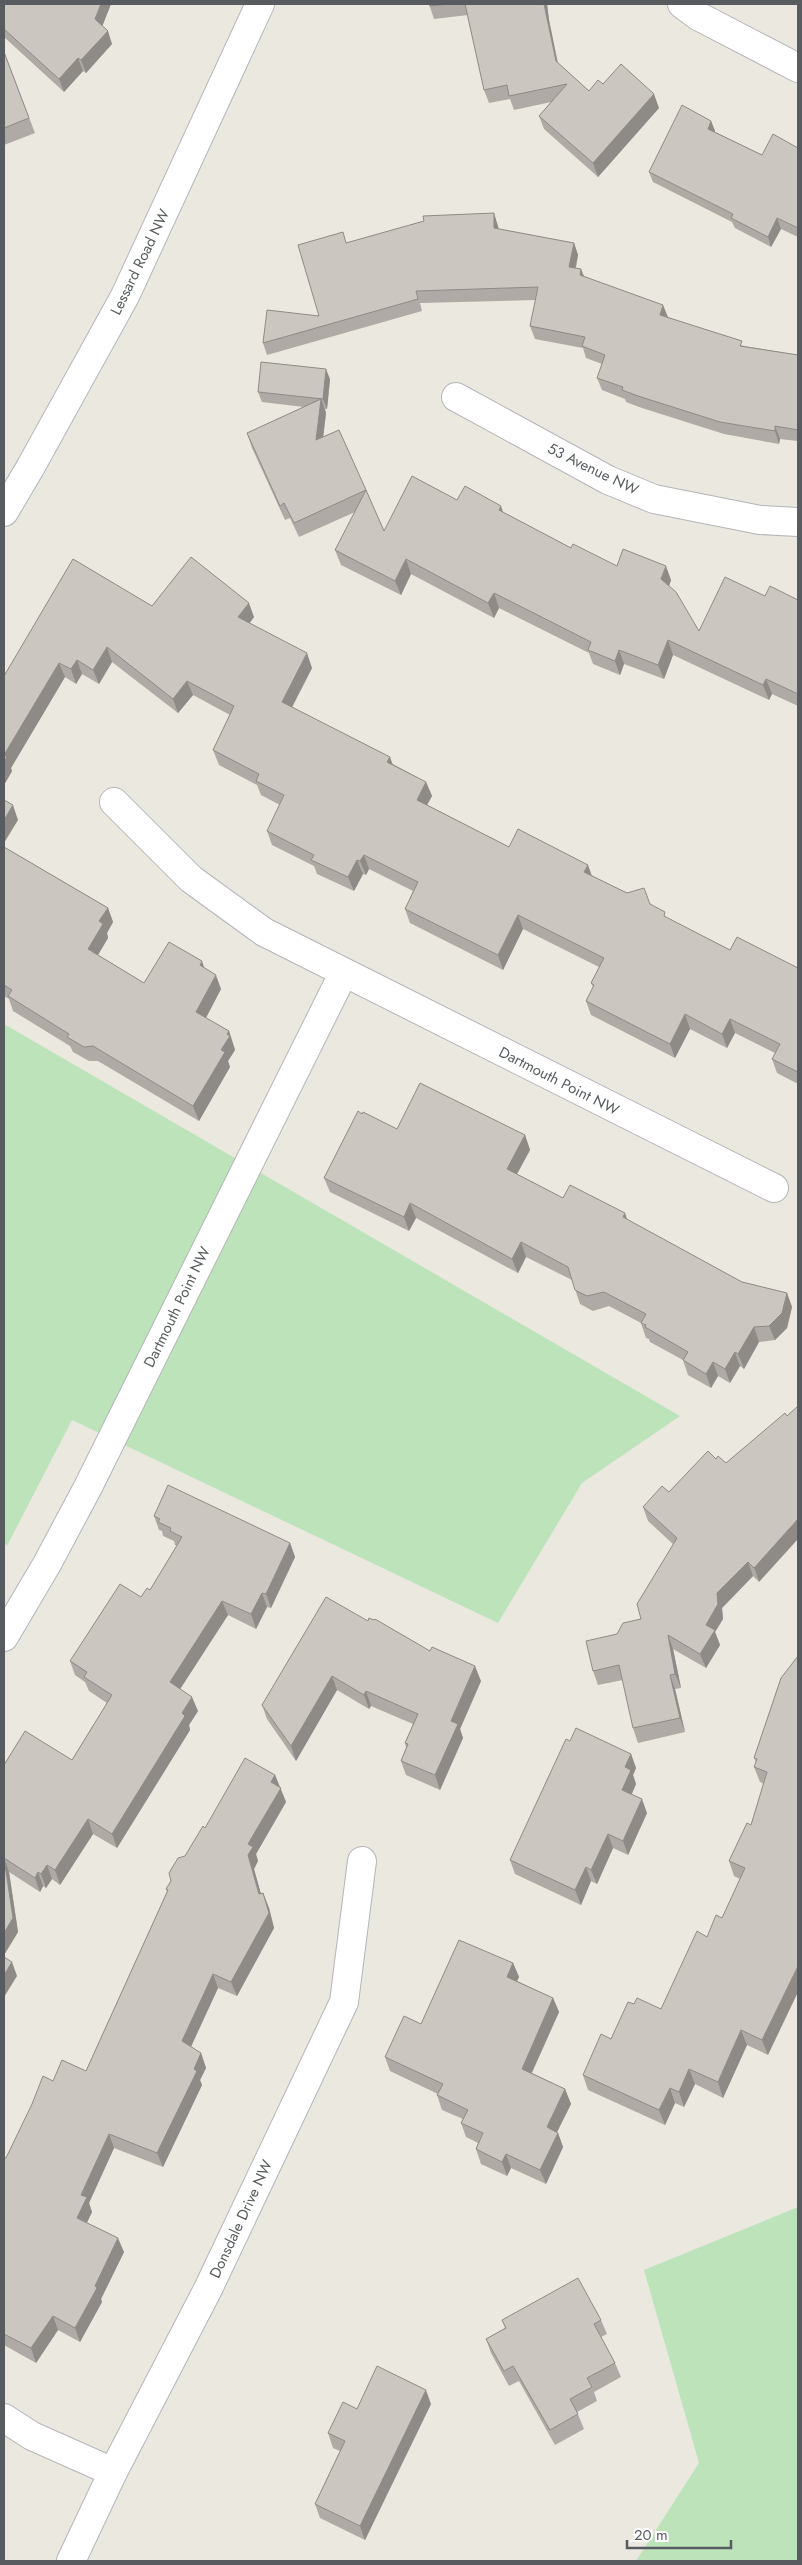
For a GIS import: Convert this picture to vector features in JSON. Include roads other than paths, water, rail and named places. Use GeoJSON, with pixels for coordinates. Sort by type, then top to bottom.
{"type":"FeatureCollection","features":[{"type":"Feature","properties":{"kind":"street","name":"Lessard Road NW"},"geometry":{"type":"LineString","coordinates":[[4,512],[125,296],[260,4]]}},
{"type":"Feature","properties":{"kind":"street"},"geometry":{"type":"LineString","coordinates":[[682,4],[698,16],[798,68]]}},
{"type":"Feature","properties":{"kind":"street","name":"53 Avenue NW"},"geometry":{"type":"LineString","coordinates":[[456,397],[608,480],[654,499],[760,520],[798,522]]}},
{"type":"Feature","properties":{"kind":"street","name":"Dartmouth Point NW"},"geometry":{"type":"LineString","coordinates":[[114,802],[191,879],[264,932],[343,974],[774,1188]]}},
{"type":"Feature","properties":{"kind":"street","name":"Dartmouth Point NW"},"geometry":{"type":"LineString","coordinates":[[4,1637],[47,1564],[88,1487],[343,974]]}},
{"type":"Feature","properties":{"kind":"street","name":"Donsdale Drive NW"},"geometry":{"type":"LineString","coordinates":[[72,2561],[113,2472],[208,2289],[344,2002],[362,1861]]}},
{"type":"Feature","properties":{"kind":"street"},"geometry":{"type":"LineString","coordinates":[[4,2418],[32,2436],[113,2472]]}}]}
